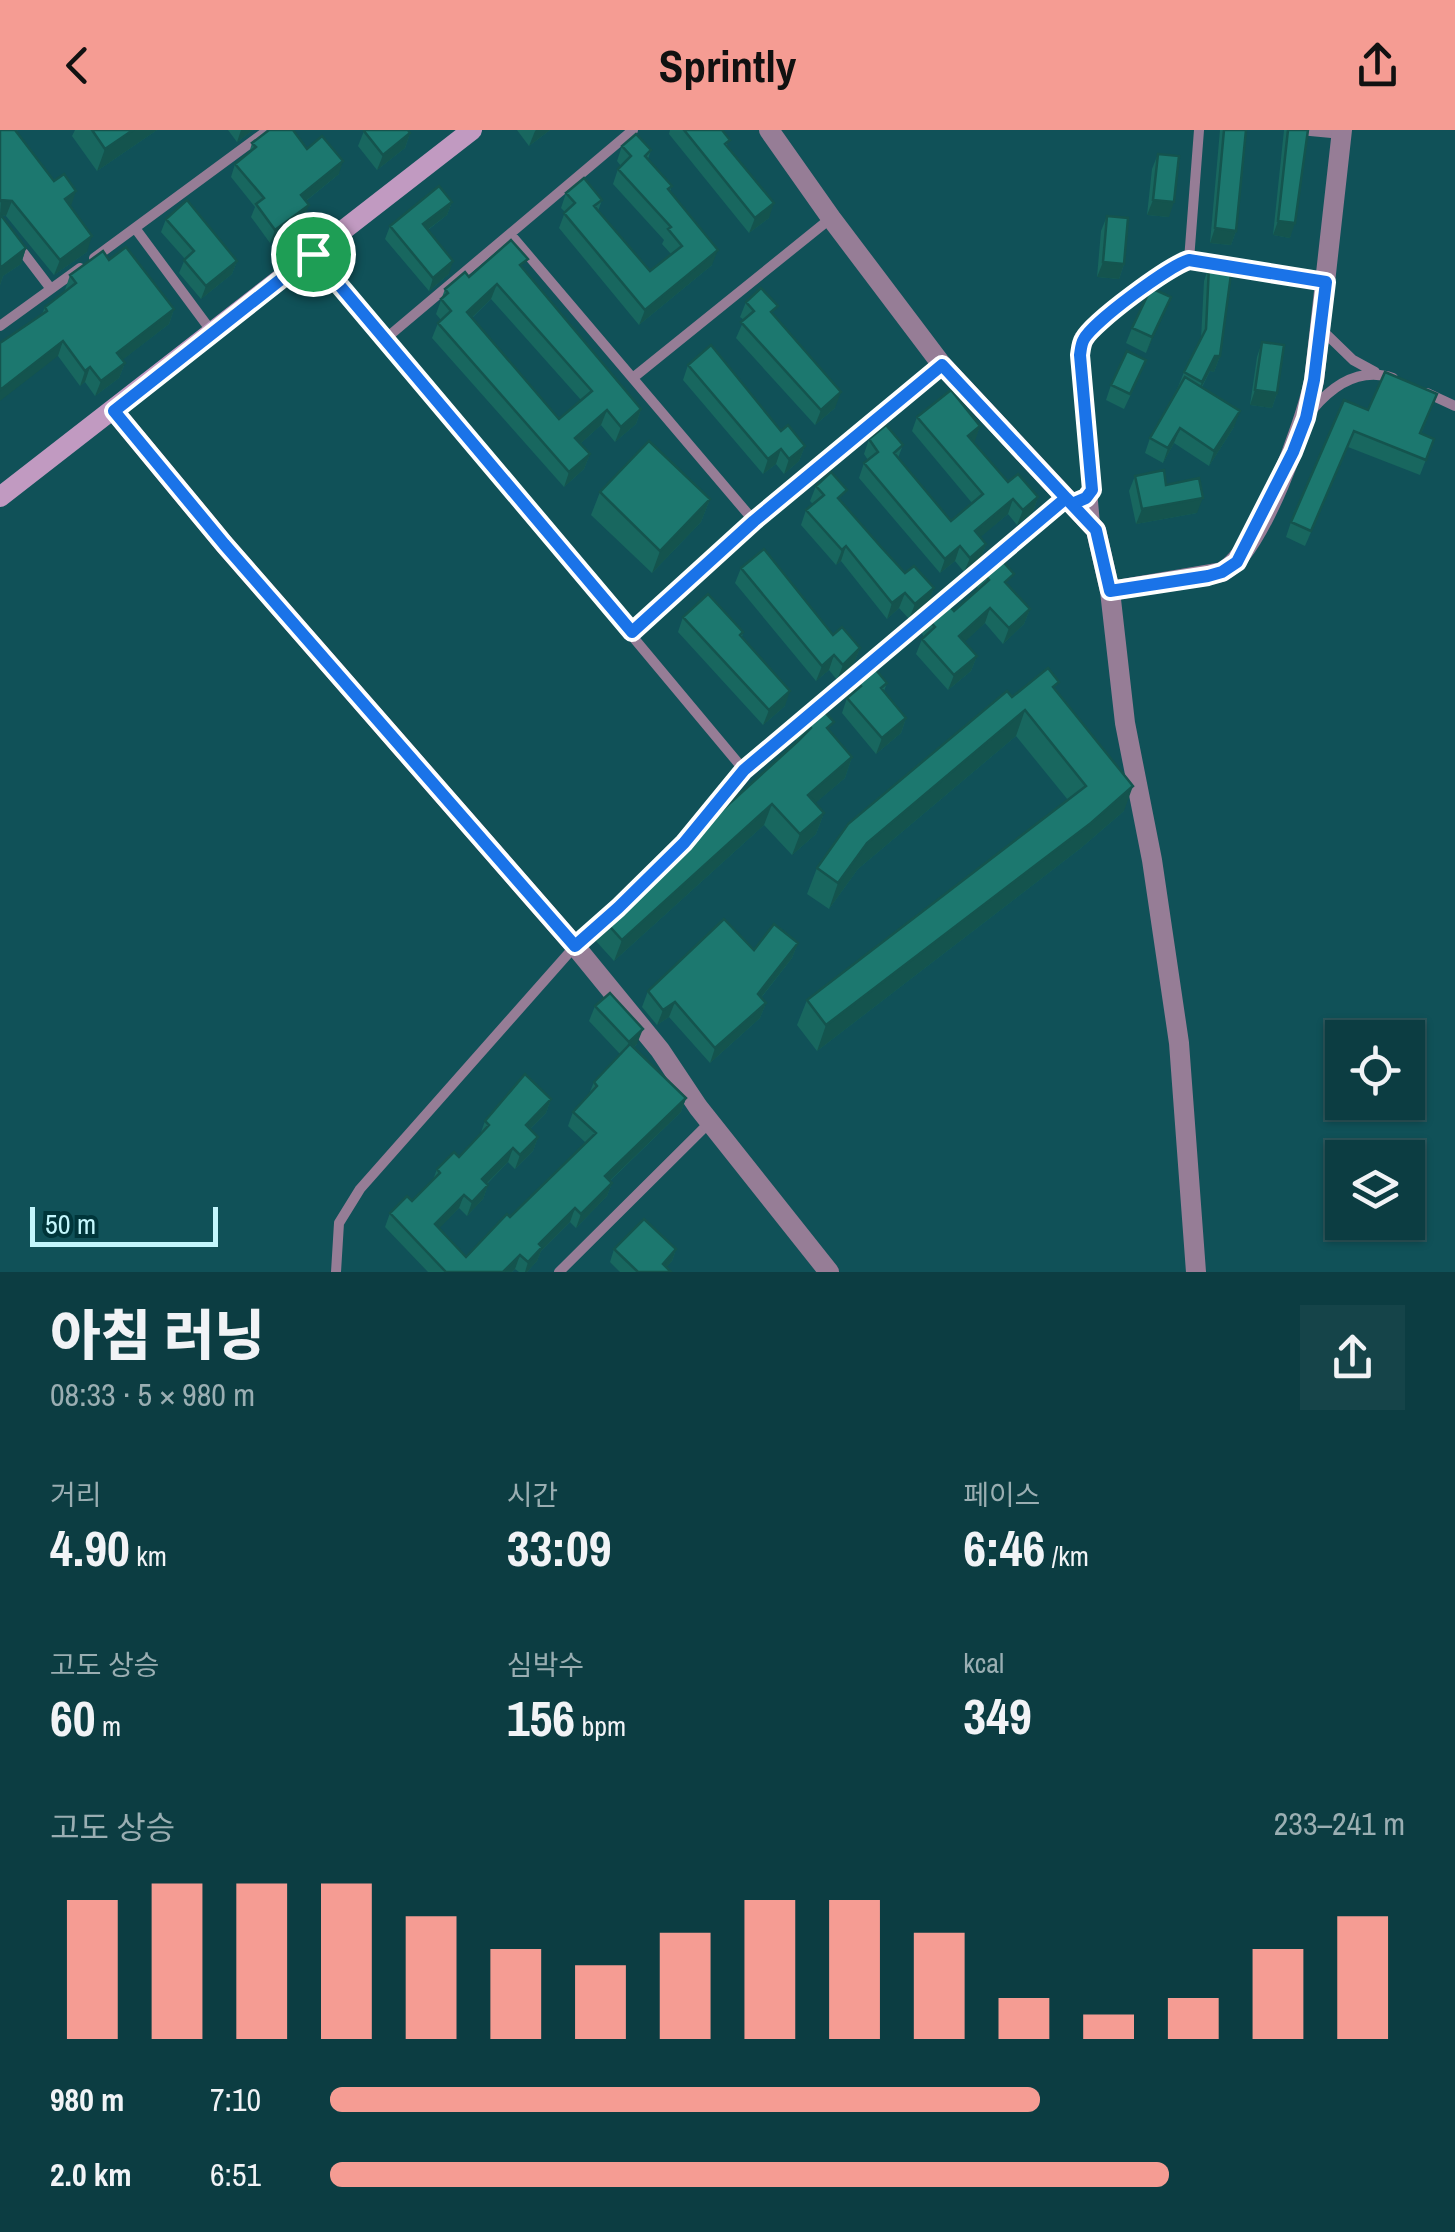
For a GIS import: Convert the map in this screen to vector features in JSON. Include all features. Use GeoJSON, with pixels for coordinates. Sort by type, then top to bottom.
{"type":"FeatureCollection","features":[{"type":"Feature","properties":{"kind":"street"},"geometry":{"type":"LineString","coordinates":[[0,497],[472,130]]}},
{"type":"Feature","properties":{"kind":"street"},"geometry":{"type":"LineString","coordinates":[[769,130],[830,218],[942,365],[1096,530],[1110,591],[1126,723],[1152,860],[1181,1063],[1196,1272]]}},
{"type":"Feature","properties":{"kind":"street"},"geometry":{"type":"LineString","coordinates":[[1110,591],[1208,576],[1230,568],[1263,515],[1306,418],[1321,330],[1342,132]]}},
{"type":"Feature","properties":{"kind":"street"},"geometry":{"type":"LineString","coordinates":[[114,411],[224,544],[575,946],[660,1050],[820,1269]]}},
{"type":"Feature","properties":{"kind":"lane"},"geometry":{"type":"LineString","coordinates":[[0,326],[268,130]]}},
{"type":"Feature","properties":{"kind":"lane"},"geometry":{"type":"LineString","coordinates":[[384,340],[633,130]]}},
{"type":"Feature","properties":{"kind":"lane"},"geometry":{"type":"LineString","coordinates":[[1189,260],[1199,130]]}},
{"type":"Feature","properties":{"kind":"lane"},"geometry":{"type":"LineString","coordinates":[[1300,130],[1342,132]]}},
{"type":"Feature","properties":{"kind":"lane"},"geometry":{"type":"LineString","coordinates":[[634,377],[830,218]]}},
{"type":"Feature","properties":{"kind":"lane"},"geometry":{"type":"LineString","coordinates":[[135,228],[212,332]]}},
{"type":"Feature","properties":{"kind":"lane"},"geometry":{"type":"LineString","coordinates":[[10,235],[51,290]]}},
{"type":"Feature","properties":{"kind":"lane"},"geometry":{"type":"LineString","coordinates":[[511,235],[754,521]]}},
{"type":"Feature","properties":{"kind":"lane"},"geometry":{"type":"LineString","coordinates":[[313,254],[744,770]]}},
{"type":"Feature","properties":{"kind":"lane"},"geometry":{"type":"LineString","coordinates":[[1096,530],[1081,378],[1084,339],[1120,306],[1189,260],[1326,282]]}},
{"type":"Feature","properties":{"kind":"lane"},"geometry":{"type":"LineString","coordinates":[[1321,330],[1354,360],[1377,374],[1403,382]]}},
{"type":"Feature","properties":{"kind":"lane"},"geometry":{"type":"LineString","coordinates":[[632,632],[754,521],[942,365]]}},
{"type":"Feature","properties":{"kind":"lane"},"geometry":{"type":"LineString","coordinates":[[1306,418],[1322,398],[1346,380],[1377,374]]}},
{"type":"Feature","properties":{"kind":"lane"},"geometry":{"type":"LineString","coordinates":[[1418,389],[1455,406]]}},
{"type":"Feature","properties":{"kind":"lane"},"geometry":{"type":"LineString","coordinates":[[643,884],[684,843],[744,770],[1068,501],[1086,498],[1092,490]]}},
{"type":"Feature","properties":{"kind":"lane"},"geometry":{"type":"LineString","coordinates":[[336,1272],[338,1223],[354,1197],[575,946],[618,908]]}},
{"type":"Feature","properties":{"kind":"lane"},"geometry":{"type":"LineString","coordinates":[[558,1272],[710,1122]]}},
{"type":"Feature","properties":{"kind":"building"},"geometry":{"type":"Polygon","coordinates":[[[0,130],[15,130],[54,181],[64,174],[76,191],[65,199],[92,236],[60,260],[12,201],[0,201],[0,130]]]}},
{"type":"Feature","properties":{"kind":"building"},"geometry":{"type":"Polygon","coordinates":[[[92,130],[133,130],[105,149],[92,130]]]}},
{"type":"Feature","properties":{"kind":"building"},"geometry":{"type":"Polygon","coordinates":[[[269,130],[293,130],[307,149],[322,136],[343,161],[301,195],[309,205],[275,230],[256,204],[264,198],[235,164],[269,130]]]}},
{"type":"Feature","properties":{"kind":"building"},"geometry":{"type":"Polygon","coordinates":[[[365,130],[408,130],[410,133],[383,155],[365,130]]]}},
{"type":"Feature","properties":{"kind":"building"},"geometry":{"type":"Polygon","coordinates":[[[684,130],[722,130],[730,140],[725,144],[774,203],[755,218],[684,130]]]}},
{"type":"Feature","properties":{"kind":"building"},"geometry":{"type":"Polygon","coordinates":[[[1224,130],[1246,130],[1236,231],[1215,228],[1224,130]]]}},
{"type":"Feature","properties":{"kind":"building"},"geometry":{"type":"Polygon","coordinates":[[[1288,130],[1308,130],[1295,223],[1278,221],[1288,130]]]}},
{"type":"Feature","properties":{"kind":"building"},"geometry":{"type":"Polygon","coordinates":[[[636,134],[651,150],[645,156],[672,186],[668,189],[718,250],[645,310],[564,213],[575,203],[566,193],[584,178],[602,200],[594,206],[650,271],[682,246],[668,229],[671,227],[618,169],[631,156],[622,146],[636,134]]]}},
{"type":"Feature","properties":{"kind":"building"},"geometry":{"type":"Polygon","coordinates":[[[1158,154],[1179,156],[1174,202],[1153,200],[1158,154]]]}},
{"type":"Feature","properties":{"kind":"building"},"geometry":{"type":"Polygon","coordinates":[[[439,186],[452,202],[423,224],[453,261],[433,278],[390,226],[439,186]]]}},
{"type":"Feature","properties":{"kind":"building"},"geometry":{"type":"Polygon","coordinates":[[[187,200],[237,261],[206,286],[184,260],[194,251],[166,219],[187,200]]]}},
{"type":"Feature","properties":{"kind":"building"},"geometry":{"type":"Polygon","coordinates":[[[0,214],[26,248],[0,268],[0,214]]]}},
{"type":"Feature","properties":{"kind":"building"},"geometry":{"type":"Polygon","coordinates":[[[1107,216],[1128,218],[1124,264],[1103,262],[1107,216]]]}},
{"type":"Feature","properties":{"kind":"building"},"geometry":{"type":"Polygon","coordinates":[[[511,240],[528,259],[520,265],[641,409],[621,427],[607,410],[575,438],[590,454],[569,472],[438,323],[451,311],[441,299],[448,293],[445,289],[465,272],[469,277],[511,240]],[[497,284],[467,312],[559,419],[592,391],[497,284]]]}},
{"type":"Feature","properties":{"kind":"building"},"geometry":{"type":"Polygon","coordinates":[[[126,247],[174,309],[117,353],[125,363],[101,381],[90,367],[85,371],[63,341],[0,390],[0,343],[47,311],[45,307],[76,283],[70,275],[103,251],[109,260],[126,247]]]}},
{"type":"Feature","properties":{"kind":"building"},"geometry":{"type":"Polygon","coordinates":[[[1209,266],[1232,267],[1220,356],[1215,356],[1202,382],[1184,372],[1206,329],[1209,266]]]}},
{"type":"Feature","properties":{"kind":"building"},"geometry":{"type":"Polygon","coordinates":[[[761,288],[778,306],[771,312],[841,392],[821,410],[741,322],[754,311],[746,302],[761,288]]]}},
{"type":"Feature","properties":{"kind":"building"},"geometry":{"type":"Polygon","coordinates":[[[1151,288],[1171,297],[1152,337],[1132,328],[1151,288]]]}},
{"type":"Feature","properties":{"kind":"building"},"geometry":{"type":"Polygon","coordinates":[[[1262,342],[1284,345],[1277,393],[1255,390],[1262,342]]]}},
{"type":"Feature","properties":{"kind":"building"},"geometry":{"type":"Polygon","coordinates":[[[711,345],[781,431],[788,425],[805,446],[789,459],[781,449],[768,459],[688,365],[711,345]]]}},
{"type":"Feature","properties":{"kind":"building"},"geometry":{"type":"Polygon","coordinates":[[[1127,351],[1146,360],[1130,394],[1111,385],[1127,351]]]}},
{"type":"Feature","properties":{"kind":"building"},"geometry":{"type":"Polygon","coordinates":[[[1385,372],[1437,394],[1420,433],[1434,439],[1426,460],[1354,431],[1311,531],[1291,522],[1344,400],[1368,410],[1385,372]]]}},
{"type":"Feature","properties":{"kind":"building"},"geometry":{"type":"Polygon","coordinates":[[[1185,377],[1240,411],[1214,451],[1180,428],[1168,448],[1150,438],[1185,377]]]}},
{"type":"Feature","properties":{"kind":"building"},"geometry":{"type":"Polygon","coordinates":[[[951,390],[980,426],[968,436],[1008,482],[1018,474],[1038,497],[1023,510],[1013,499],[975,531],[986,544],[970,558],[960,546],[945,559],[864,463],[878,452],[869,439],[886,425],[903,445],[894,453],[951,521],[983,494],[917,417],[951,390]]]}},
{"type":"Feature","properties":{"kind":"building"},"geometry":{"type":"Polygon","coordinates":[[[649,441],[710,499],[660,551],[600,492],[649,441]]]}},
{"type":"Feature","properties":{"kind":"building"},"geometry":{"type":"Polygon","coordinates":[[[1164,470],[1166,485],[1199,478],[1203,498],[1142,509],[1135,476],[1164,470]]]}},
{"type":"Feature","properties":{"kind":"building"},"geometry":{"type":"Polygon","coordinates":[[[831,472],[847,490],[838,498],[881,547],[905,573],[914,566],[934,588],[915,604],[905,593],[892,603],[846,546],[842,550],[806,510],[824,495],[816,486],[831,472]]]}},
{"type":"Feature","properties":{"kind":"building"},"geometry":{"type":"Polygon","coordinates":[[[764,549],[833,635],[842,627],[860,648],[843,665],[834,655],[822,666],[741,568],[764,549]]]}},
{"type":"Feature","properties":{"kind":"building"},"geometry":{"type":"Polygon","coordinates":[[[998,556],[1014,574],[1005,582],[1030,609],[1009,628],[990,608],[959,636],[977,656],[954,675],[922,639],[935,627],[926,617],[945,601],[954,611],[989,580],[981,571],[998,556]]]}},
{"type":"Feature","properties":{"kind":"building"},"geometry":{"type":"Polygon","coordinates":[[[708,594],[790,691],[769,710],[683,617],[708,594]]]}},
{"type":"Feature","properties":{"kind":"building"},"geometry":{"type":"Polygon","coordinates":[[[871,664],[887,683],[881,688],[906,718],[882,738],[847,698],[861,686],[854,678],[871,664]]]}},
{"type":"Feature","properties":{"kind":"building"},"geometry":{"type":"Polygon","coordinates":[[[1048,668],[1059,682],[1053,687],[1133,786],[1091,823],[826,1025],[807,1000],[1086,786],[1025,710],[867,843],[838,883],[817,868],[848,824],[1007,691],[1012,697],[1048,668]]]}},
{"type":"Feature","properties":{"kind":"building"},"geometry":{"type":"Polygon","coordinates":[[[818,705],[834,722],[827,728],[852,757],[808,795],[824,813],[800,834],[772,804],[622,940],[603,919],[798,741],[811,728],[803,718],[818,705]]]}},
{"type":"Feature","properties":{"kind":"building"},"geometry":{"type":"Polygon","coordinates":[[[724,919],[754,950],[774,924],[798,943],[758,994],[766,1003],[715,1048],[675,1002],[663,1010],[648,991],[724,919]]]}},
{"type":"Feature","properties":{"kind":"building"},"geometry":{"type":"Polygon","coordinates":[[[610,993],[643,1029],[629,1042],[595,1006],[610,993]]]}},
{"type":"Feature","properties":{"kind":"building"},"geometry":{"type":"Polygon","coordinates":[[[630,1044],[686,1098],[605,1176],[612,1183],[581,1214],[575,1208],[539,1244],[542,1247],[528,1262],[520,1255],[503,1272],[446,1272],[390,1213],[407,1196],[412,1201],[440,1173],[437,1169],[454,1152],[459,1157],[489,1125],[485,1121],[525,1074],[551,1099],[526,1125],[538,1137],[520,1155],[513,1148],[482,1179],[488,1185],[472,1202],[464,1195],[435,1224],[466,1257],[596,1133],[573,1112],[597,1086],[594,1082],[630,1044]]]}},
{"type":"Feature","properties":{"kind":"building"},"geometry":{"type":"Polygon","coordinates":[[[644,1219],[676,1249],[663,1264],[671,1272],[638,1272],[614,1249],[644,1219]]]}},
{"type":"Feature","properties":{"kind":"route"},"geometry":{"type":"LineString","coordinates":[[313,254],[114,411],[224,544],[575,946],[684,843],[744,770],[1066,498],[1096,530],[1110,591],[1208,576],[1237,562],[1263,515],[1306,418],[1326,282],[1189,260],[1098,323],[1084,339],[1080,355],[1092,490],[1078,503],[1072,504],[1066,498],[942,365],[754,521],[632,632],[313,254]]}}]}
